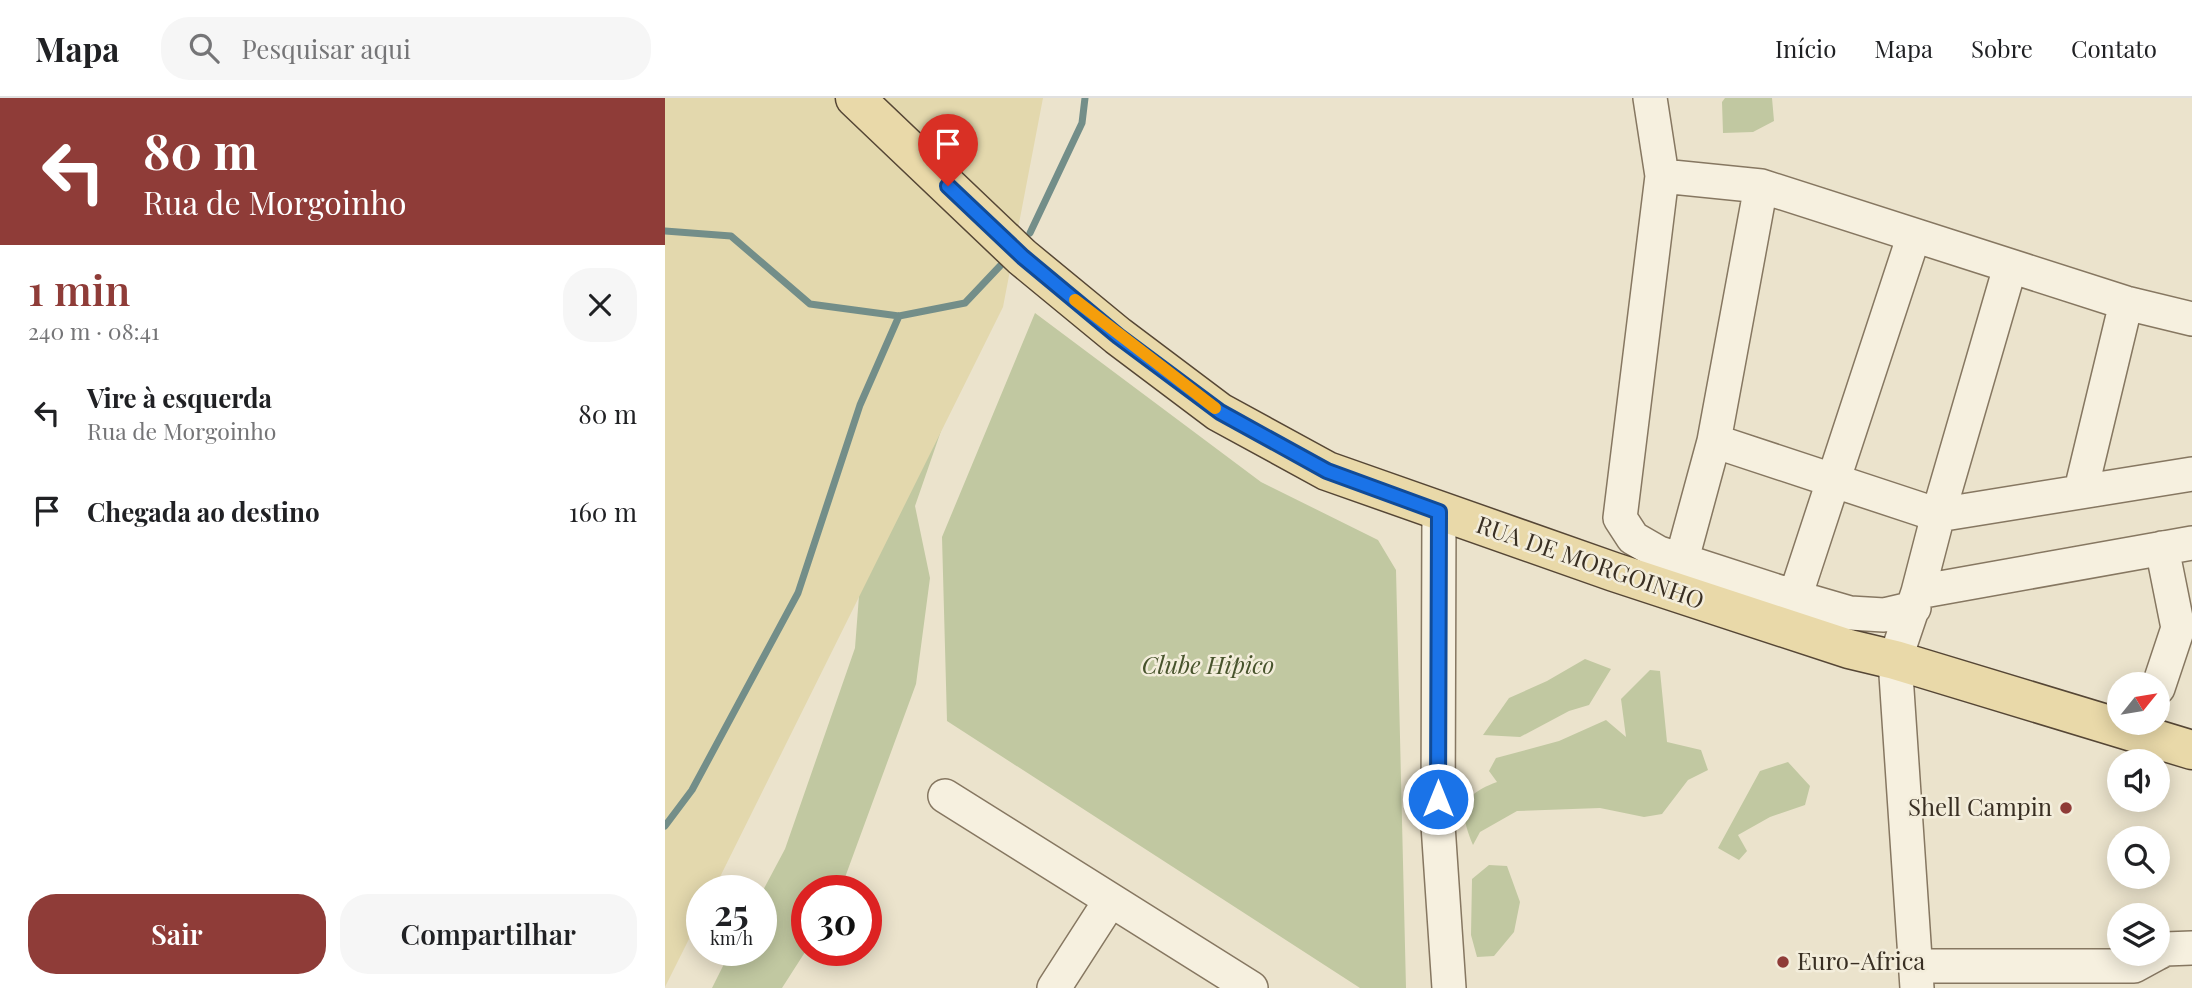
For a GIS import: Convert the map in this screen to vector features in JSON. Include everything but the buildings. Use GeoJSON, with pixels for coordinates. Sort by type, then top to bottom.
{"type":"FeatureCollection","features":[{"type":"Feature","properties":{"kind":"main road","name":"RUA DE MORGOINHO"},"geometry":{"type":"LineString","coordinates":[[855,98],[1023,257],[1118,336],[1220,412],[1327,471],[1613,572],[1849,649],[2107,720]]}},
{"type":"Feature","properties":{"kind":"main road","name":"RUA DE MORGOINHO"},"geometry":{"type":"LineString","coordinates":[[2157,735],[2192,750]]}},
{"type":"Feature","properties":{"kind":"street"},"geometry":{"type":"LineString","coordinates":[[1650,98],[1662,176],[1620,519],[1633,538],[1659,553],[1795,597],[1850,613],[1884,615],[2177,546],[2178,628],[2163,672]]}},
{"type":"Feature","properties":{"kind":"street"},"geometry":{"type":"LineString","coordinates":[[1662,176],[1761,186],[2126,303],[2192,319]]}},
{"type":"Feature","properties":{"kind":"street"},"geometry":{"type":"LineString","coordinates":[[1682,559],[1714,441],[1761,186]]}},
{"type":"Feature","properties":{"kind":"street"},"geometry":{"type":"LineString","coordinates":[[1795,597],[1914,235]]}},
{"type":"Feature","properties":{"kind":"street"},"geometry":{"type":"LineString","coordinates":[[2010,267],[1914,607],[1895,660],[1917,977],[2127,966]]}},
{"type":"Feature","properties":{"kind":"street"},"geometry":{"type":"LineString","coordinates":[[2081,490],[2126,303]]}},
{"type":"Feature","properties":{"kind":"street"},"geometry":{"type":"LineString","coordinates":[[1714,441],[1938,515],[2192,474]]}},
{"type":"Feature","properties":{"kind":"street"},"geometry":{"type":"LineString","coordinates":[[1439,512],[1438,825],[1449,988]]}},
{"type":"Feature","properties":{"kind":"street"},"geometry":{"type":"LineString","coordinates":[[1849,649],[1880,640],[1914,607]]}},
{"type":"Feature","properties":{"kind":"street"},"geometry":{"type":"LineString","coordinates":[[1914,607],[1923,648],[1945,677]]}},
{"type":"Feature","properties":{"kind":"street"},"geometry":{"type":"LineString","coordinates":[[945,796],[1249,988]]}},
{"type":"Feature","properties":{"kind":"street"},"geometry":{"type":"LineString","coordinates":[[1054,988],[1110,901]]}},
{"type":"Feature","properties":{"kind":"street"},"geometry":{"type":"LineString","coordinates":[[2170,949],[2192,948]]}},
{"type":"Feature","properties":{"kind":"green space"},"geometry":{"type":"Polygon","coordinates":[[[1725,98],[1772,98],[1774,121],[1753,132],[1723,133],[1722,102],[1725,98]]]}},
{"type":"Feature","properties":{"kind":"green space","name":"Clube Hipico"},"geometry":{"type":"Polygon","coordinates":[[[1035,313],[1261,482],[1378,540],[1396,570],[1406,988],[1360,988],[947,721],[942,537],[1035,313]]]}},
{"type":"Feature","properties":{"kind":"green space"},"geometry":{"type":"Polygon","coordinates":[[[950,405],[915,506],[930,578],[916,684],[846,875],[791,875],[791,966],[796,966],[782,988],[712,988],[723,966],[777,966],[777,875],[771,875],[785,849],[855,648],[869,465],[950,405]]]}},
{"type":"Feature","properties":{"kind":"green space"},"geometry":{"type":"Polygon","coordinates":[[[1585,659],[1611,669],[1589,705],[1569,711],[1520,737],[1483,735],[1509,698],[1547,681],[1585,659]]]}},
{"type":"Feature","properties":{"kind":"green space"},"geometry":{"type":"Polygon","coordinates":[[[1650,670],[1660,671],[1667,742],[1701,750],[1708,770],[1688,780],[1662,814],[1644,817],[1600,808],[1517,811],[1480,832],[1473,845],[1465,822],[1466,805],[1476,792],[1497,782],[1489,771],[1496,758],[1559,741],[1606,720],[1626,737],[1621,699],[1650,670]]]}},
{"type":"Feature","properties":{"kind":"green space"},"geometry":{"type":"Polygon","coordinates":[[[1788,762],[1810,786],[1805,805],[1770,817],[1738,835],[1747,851],[1739,860],[1718,848],[1760,771],[1788,762]]]}},
{"type":"Feature","properties":{"kind":"green space"},"geometry":{"type":"Polygon","coordinates":[[[1489,865],[1507,866],[1520,902],[1514,932],[1494,956],[1477,957],[1471,935],[1472,879],[1489,865]]]}},
{"type":"Feature","properties":{"kind":"sand"},"geometry":{"type":"Polygon","coordinates":[[[665,98],[1043,98],[1003,307],[721,875],[686,875],[686,945],[665,987],[665,98]]]}},
{"type":"Feature","properties":{"kind":"waterway"},"geometry":{"type":"LineString","coordinates":[[1030,233],[1082,123],[1085,98]]}},
{"type":"Feature","properties":{"kind":"waterway"},"geometry":{"type":"LineString","coordinates":[[665,231],[731,236],[810,304],[899,316],[965,303],[1000,266]]}},
{"type":"Feature","properties":{"kind":"waterway"},"geometry":{"type":"LineString","coordinates":[[665,826],[692,790],[798,593],[860,405],[899,316]]}},
{"type":"Feature","properties":{"kind":"slow traffic"},"geometry":{"type":"LineString","coordinates":[[1075,300],[1118,336],[1215,408]]}},
{"type":"Feature","properties":{"kind":"place","name":"Shell Campin"},"geometry":{"type":"Point","coordinates":[2066,808]}},
{"type":"Feature","properties":{"kind":"place","name":"Euro-Africa"},"geometry":{"type":"Point","coordinates":[1783,962]}},
{"type":"Feature","properties":{"kind":"route"},"geometry":{"type":"LineString","coordinates":[[948,186],[1023,257],[1118,336],[1220,412],[1327,471],[1439,512],[1438,799]]}}]}
